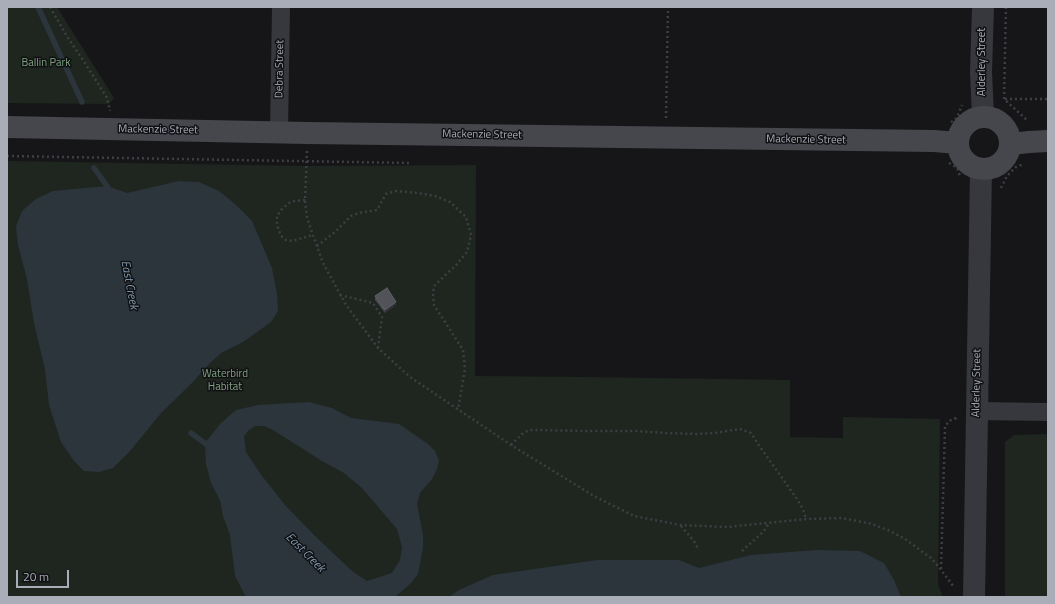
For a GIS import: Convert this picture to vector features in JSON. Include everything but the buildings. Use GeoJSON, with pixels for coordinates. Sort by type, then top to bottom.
{"type":"FeatureCollection","features":[{"type":"Feature","properties":{"kind":"main road"},"geometry":{"type":"LineString","coordinates":[[983,116],[995,118],[1004,125],[1010,136],[1011,144],[1009,152],[1003,162],[992,168],[981,169],[970,165],[964,160],[959,150],[958,142],[959,134],[967,123],[974,118],[983,116]]}},
{"type":"Feature","properties":{"kind":"main road","name":"Mackenzie Street"},"geometry":{"type":"LineString","coordinates":[[7,127],[958,142]]}},
{"type":"Feature","properties":{"kind":"main road"},"geometry":{"type":"LineString","coordinates":[[1011,144],[1048,141]]}},
{"type":"Feature","properties":{"kind":"street","name":"Debra Street"},"geometry":{"type":"LineString","coordinates":[[279,132],[281,7]]}},
{"type":"Feature","properties":{"kind":"street","name":"Alderley Street"},"geometry":{"type":"LineString","coordinates":[[983,7],[981,72],[983,116]]}},
{"type":"Feature","properties":{"kind":"street","name":"Alderley Street"},"geometry":{"type":"LineString","coordinates":[[974,597],[966,411],[981,169]]}},
{"type":"Feature","properties":{"kind":"street"},"geometry":{"type":"LineString","coordinates":[[966,411],[1048,412]]}},
{"type":"Feature","properties":{"kind":"path"},"geometry":{"type":"LineString","coordinates":[[50,7],[106,98],[110,111]]}},
{"type":"Feature","properties":{"kind":"path"},"geometry":{"type":"LineString","coordinates":[[666,138],[668,7]]}},
{"type":"Feature","properties":{"kind":"path"},"geometry":{"type":"LineString","coordinates":[[1006,7],[1004,99],[1028,121]]}},
{"type":"Feature","properties":{"kind":"path"},"geometry":{"type":"LineString","coordinates":[[1000,99],[1048,99]]}},
{"type":"Feature","properties":{"kind":"path"},"geometry":{"type":"LineString","coordinates":[[7,156],[411,163]]}},
{"type":"Feature","properties":{"kind":"path"},"geometry":{"type":"LineString","coordinates":[[944,160],[957,168],[960,180]]}},
{"type":"Feature","properties":{"kind":"path"},"geometry":{"type":"LineString","coordinates":[[307,162],[305,200],[308,218],[322,263],[346,305],[378,348],[410,377],[511,445],[594,496],[634,516],[680,526],[728,527],[806,519],[842,518],[872,524],[890,531],[905,539],[931,558],[941,569],[944,427],[949,421],[966,411]]}},
{"type":"Feature","properties":{"kind":"path"},"geometry":{"type":"LineString","coordinates":[[317,246],[335,232],[351,216],[377,210],[386,194],[395,191],[418,192],[435,196],[450,202],[466,217],[471,235],[467,252],[434,286],[433,294],[434,306],[463,350],[465,370],[458,410]]}},
{"type":"Feature","properties":{"kind":"path"},"geometry":{"type":"LineString","coordinates":[[305,200],[295,201],[282,209],[278,216],[277,225],[281,236],[286,240],[292,241],[313,235]]}},
{"type":"Feature","properties":{"kind":"path"},"geometry":{"type":"LineString","coordinates":[[340,295],[373,303],[382,317],[378,348]]}},
{"type":"Feature","properties":{"kind":"path"},"geometry":{"type":"LineString","coordinates":[[511,445],[522,434],[529,430],[636,431],[697,434],[740,429],[751,433],[797,499],[803,509],[806,519]]}},
{"type":"Feature","properties":{"kind":"path"},"geometry":{"type":"LineString","coordinates":[[742,551],[764,530],[769,522]]}},
{"type":"Feature","properties":{"kind":"path"},"geometry":{"type":"LineString","coordinates":[[680,526],[694,541],[698,550]]}},
{"type":"Feature","properties":{"kind":"green space","name":"Ballin Park"},"geometry":{"type":"Polygon","coordinates":[[[7,7],[57,7],[114,98],[109,104],[7,103],[7,7]]]}},
{"type":"Feature","properties":{"kind":"green space","name":"Waterbird Habitat"},"geometry":{"type":"Polygon","coordinates":[[[7,161],[307,166],[476,165],[475,376],[790,380],[790,437],[843,438],[843,417],[940,419],[938,584],[943,597],[7,597],[7,161]]]}},
{"type":"Feature","properties":{"kind":"green space"},"geometry":{"type":"Polygon","coordinates":[[[1048,434],[1048,597],[1005,597],[1005,442],[1014,435],[1048,434]]]}},
{"type":"Feature","properties":{"kind":"water"},"geometry":{"type":"Polygon","coordinates":[[[179,181],[199,182],[219,191],[252,221],[272,268],[277,294],[278,311],[271,322],[243,342],[221,353],[210,363],[162,412],[130,451],[113,468],[99,472],[84,471],[74,461],[61,442],[49,405],[45,369],[34,323],[27,279],[18,245],[16,226],[22,211],[36,199],[53,191],[107,186],[127,193],[179,181]]]}},
{"type":"Feature","properties":{"kind":"water"},"geometry":{"type":"Polygon","coordinates":[[[309,402],[332,408],[351,418],[399,424],[428,444],[435,451],[439,461],[437,469],[432,479],[420,493],[417,504],[423,535],[423,548],[418,574],[411,583],[395,597],[246,597],[235,576],[230,535],[223,516],[220,500],[211,483],[206,464],[205,443],[221,423],[236,410],[258,405],[309,402]],[[255,426],[244,436],[246,452],[262,476],[285,505],[352,571],[367,581],[392,573],[400,560],[402,547],[397,529],[362,488],[344,473],[264,426],[255,426]]]}},
{"type":"Feature","properties":{"kind":"water"},"geometry":{"type":"Polygon","coordinates":[[[816,550],[860,551],[884,563],[894,580],[901,597],[449,597],[459,590],[493,575],[597,560],[679,560],[699,568],[751,555],[816,550]]]}},
{"type":"Feature","properties":{"kind":"waterway","name":"East Creek"},"geometry":{"type":"LineString","coordinates":[[38,7],[82,102]]}},
{"type":"Feature","properties":{"kind":"waterway","name":"East Creek"},"geometry":{"type":"LineString","coordinates":[[94,168],[107,186],[110,193]]}},
{"type":"Feature","properties":{"kind":"waterway","name":"East Creek"},"geometry":{"type":"LineString","coordinates":[[191,433],[210,447]]}}]}
